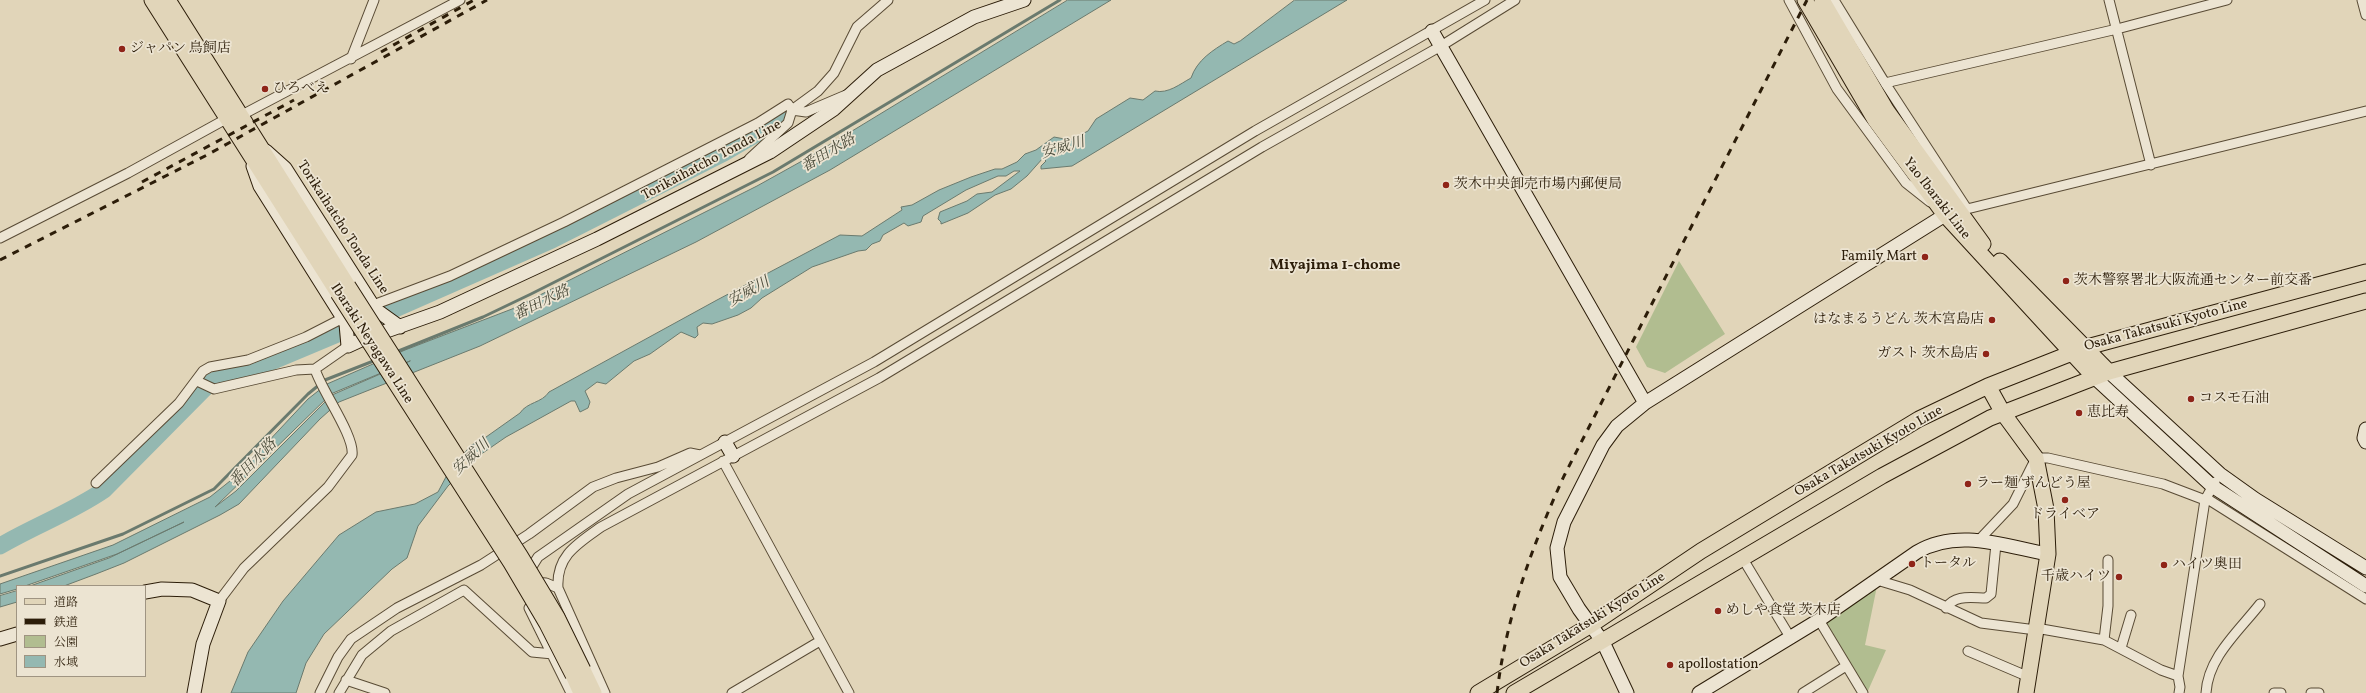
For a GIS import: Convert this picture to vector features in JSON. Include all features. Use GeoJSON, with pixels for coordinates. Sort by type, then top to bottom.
{"type":"FeatureCollection","features":[{"type":"Feature","properties":{"kind":"main road","name":"Ibaraki Neyagawa Line"},"geometry":{"type":"LineString","coordinates":[[152,0],[254,148],[345,292],[547,624],[578,672],[594,693]]}},
{"type":"Feature","properties":{"kind":"main road","name":"Ibaraki Neyagawa Line"},"geometry":{"type":"LineString","coordinates":[[168,0],[233,117]]}},
{"type":"Feature","properties":{"kind":"main road","name":"Yao Ibaraki Line"},"geometry":{"type":"LineString","coordinates":[[1805,0],[1876,120],[1945,215],[2094,377]]}},
{"type":"Feature","properties":{"kind":"main road","name":"Yao Ibaraki Line"},"geometry":{"type":"LineString","coordinates":[[1822,0],[1887,111],[1982,243],[2109,372]]}},
{"type":"Feature","properties":{"kind":"main road"},"geometry":{"type":"LineString","coordinates":[[1919,156],[1952,186]]}},
{"type":"Feature","properties":{"kind":"main road"},"geometry":{"type":"LineString","coordinates":[[1967,209],[1982,243]]}},
{"type":"Feature","properties":{"kind":"main road","name":"Osaka Takatsuki Kyoto Line"},"geometry":{"type":"LineString","coordinates":[[1478,693],[1591,626],[1701,551],[1919,419],[1988,386],[2087,348],[2366,272]]}},
{"type":"Feature","properties":{"kind":"main road","name":"Osaka Takatsuki Kyoto Line"},"geometry":{"type":"LineString","coordinates":[[1514,693],[1604,642],[1882,476],[2003,412],[2109,372],[2366,301]]}},
{"type":"Feature","properties":{"kind":"main road"},"geometry":{"type":"LineString","coordinates":[[1988,386],[2003,412],[2036,458],[2046,509],[2048,554],[2026,693]]}},
{"type":"Feature","properties":{"kind":"main road","name":"Ibaraki Neyagawa Line"},"geometry":{"type":"LineString","coordinates":[[578,672],[581,693]]}},
{"type":"Feature","properties":{"kind":"street"},"geometry":{"type":"LineString","coordinates":[[351,59],[374,0]]}},
{"type":"Feature","properties":{"kind":"street"},"geometry":{"type":"LineString","coordinates":[[0,238],[128,173],[233,117],[351,59],[460,0]]}},
{"type":"Feature","properties":{"kind":"street"},"geometry":{"type":"LineString","coordinates":[[739,167],[788,123],[792,110],[818,91],[834,73],[857,27],[888,0]]}},
{"type":"Feature","properties":{"kind":"street","name":"Torikaihatcho Tonda Line"},"geometry":{"type":"LineString","coordinates":[[347,344],[361,340],[398,324],[440,312],[597,239],[770,152],[834,109],[877,70],[974,17],[1024,0]]}},
{"type":"Feature","properties":{"kind":"street"},"geometry":{"type":"LineString","coordinates":[[570,693],[553,654],[524,598],[523,587],[538,558],[550,547],[628,494],[874,362],[1255,131],[1485,0]]}},
{"type":"Feature","properties":{"kind":"street"},"geometry":{"type":"LineString","coordinates":[[605,693],[558,588],[557,574],[563,559],[578,543],[601,527],[879,378],[1262,147],[1441,46],[1515,0]]}},
{"type":"Feature","properties":{"kind":"street"},"geometry":{"type":"LineString","coordinates":[[1627,693],[1604,642],[1579,609],[1560,577],[1557,548],[1560,535],[1594,463],[1610,435],[1626,417],[1645,403],[1945,215],[1906,183],[1836,89],[1789,0]]}},
{"type":"Feature","properties":{"kind":"street"},"geometry":{"type":"LineString","coordinates":[[1834,0],[1885,83],[1967,209],[2366,111]]}},
{"type":"Feature","properties":{"kind":"street"},"geometry":{"type":"LineString","coordinates":[[2109,0],[2151,165]]}},
{"type":"Feature","properties":{"kind":"street"},"geometry":{"type":"LineString","coordinates":[[1885,83],[2117,29],[2227,0]]}},
{"type":"Feature","properties":{"kind":"street"},"geometry":{"type":"LineString","coordinates":[[2362,0],[2366,15]]}},
{"type":"Feature","properties":{"kind":"street"},"geometry":{"type":"LineString","coordinates":[[1432,31],[1645,403]]}},
{"type":"Feature","properties":{"kind":"street"},"geometry":{"type":"LineString","coordinates":[[96,483],[179,403],[204,371],[210,367],[248,360],[450,276],[642,183],[758,123],[788,104],[792,110],[806,112],[852,92]]}},
{"type":"Feature","properties":{"kind":"street","name":"Torikaihatcho Tonda Line"},"geometry":{"type":"LineString","coordinates":[[254,148],[285,168],[345,292],[344,321]]}},
{"type":"Feature","properties":{"kind":"street","name":"Torikaihatcho Tonda Line"},"geometry":{"type":"LineString","coordinates":[[345,292],[374,307],[398,324]]}},
{"type":"Feature","properties":{"kind":"street"},"geometry":{"type":"LineString","coordinates":[[197,381],[214,389],[296,370],[315,369],[347,344],[344,321]]}},
{"type":"Feature","properties":{"kind":"street"},"geometry":{"type":"LineString","coordinates":[[194,693],[203,644],[219,601],[244,568],[313,502],[348,460],[352,450],[351,444],[334,408],[318,380],[315,369]]}},
{"type":"Feature","properties":{"kind":"street"},"geometry":{"type":"LineString","coordinates":[[2109,372],[2220,474],[2255,499],[2366,568]]}},
{"type":"Feature","properties":{"kind":"street"},"geometry":{"type":"LineString","coordinates":[[2094,377],[2208,495],[2366,599]]}},
{"type":"Feature","properties":{"kind":"street"},"geometry":{"type":"LineString","coordinates":[[2366,429],[2364,438],[2366,442]]}},
{"type":"Feature","properties":{"kind":"street"},"geometry":{"type":"LineString","coordinates":[[725,442],[728,459],[820,640],[849,693]]}},
{"type":"Feature","properties":{"kind":"street"},"geometry":{"type":"LineString","coordinates":[[320,693],[338,657],[351,640],[397,608],[481,564],[529,534],[593,487],[616,478],[658,467],[690,453],[700,455]]}},
{"type":"Feature","properties":{"kind":"street"},"geometry":{"type":"LineString","coordinates":[[1978,540],[2013,504],[2036,458],[2048,458],[2208,495],[2366,586]]}},
{"type":"Feature","properties":{"kind":"street"},"geometry":{"type":"LineString","coordinates":[[2179,693],[2180,686],[2178,676],[2208,495],[2220,474]]}},
{"type":"Feature","properties":{"kind":"street"},"geometry":{"type":"LineString","coordinates":[[1699,693],[1819,620],[1931,545],[1954,539],[1978,540],[2048,554]]}},
{"type":"Feature","properties":{"kind":"street"},"geometry":{"type":"LineString","coordinates":[[1946,608],[1951,601],[1958,598],[1986,598],[1991,594],[1996,544]]}},
{"type":"Feature","properties":{"kind":"street"},"geometry":{"type":"LineString","coordinates":[[1743,559],[1790,637]]}},
{"type":"Feature","properties":{"kind":"street"},"geometry":{"type":"LineString","coordinates":[[2104,640],[2108,606],[2108,560]]}},
{"type":"Feature","properties":{"kind":"street"},"geometry":{"type":"LineString","coordinates":[[1877,580],[1910,590],[1981,624],[2036,629],[2104,640],[2155,667],[2178,676]]}},
{"type":"Feature","properties":{"kind":"street"},"geometry":{"type":"LineString","coordinates":[[523,587],[529,582],[546,583],[558,588]]}},
{"type":"Feature","properties":{"kind":"street"},"geometry":{"type":"LineString","coordinates":[[146,592],[162,589],[192,590],[219,601]]}},
{"type":"Feature","properties":{"kind":"street"},"geometry":{"type":"LineString","coordinates":[[339,693],[362,655],[391,631],[464,590],[532,652],[553,654]]}},
{"type":"Feature","properties":{"kind":"street"},"geometry":{"type":"LineString","coordinates":[[2206,693],[2208,678],[2214,661],[2260,604]]}},
{"type":"Feature","properties":{"kind":"street"},"geometry":{"type":"LineString","coordinates":[[2121,648],[2131,615]]}},
{"type":"Feature","properties":{"kind":"street"},"geometry":{"type":"LineString","coordinates":[[1819,620],[1863,693]]}},
{"type":"Feature","properties":{"kind":"street"},"geometry":{"type":"LineString","coordinates":[[0,639],[16,634]]}},
{"type":"Feature","properties":{"kind":"street"},"geometry":{"type":"LineString","coordinates":[[732,693],[820,640]]}},
{"type":"Feature","properties":{"kind":"street"},"geometry":{"type":"LineString","coordinates":[[1968,652],[2029,677]]}},
{"type":"Feature","properties":{"kind":"street"},"geometry":{"type":"LineString","coordinates":[[1803,693],[1846,666]]}},
{"type":"Feature","properties":{"kind":"street"},"geometry":{"type":"LineString","coordinates":[[342,693],[346,680]]}},
{"type":"Feature","properties":{"kind":"street"},"geometry":{"type":"LineString","coordinates":[[346,680],[385,693]]}},
{"type":"Feature","properties":{"kind":"street"},"geometry":{"type":"LineString","coordinates":[[2274,693],[2281,693]]}},
{"type":"Feature","properties":{"kind":"street"},"geometry":{"type":"LineString","coordinates":[[2311,693],[2318,693]]}},
{"type":"Feature","properties":{"kind":"green space"},"geometry":{"type":"Polygon","coordinates":[[[1679,261],[1725,334],[1665,373],[1647,367],[1636,347],[1679,261]]]}},
{"type":"Feature","properties":{"kind":"green space"},"geometry":{"type":"Polygon","coordinates":[[[1877,586],[1865,645],[1886,650],[1867,693],[1825,627],[1827,621],[1877,586]]]}},
{"type":"Feature","properties":{"kind":"water","name":"番田水路"},"geometry":{"type":"Polygon","coordinates":[[[1068,0],[1111,0],[830,170],[696,242],[480,346],[339,402],[320,419],[239,504],[220,515],[124,563],[67,585],[33,585],[109,558],[184,522],[117,554],[28,585],[16,585],[16,589],[0,594],[0,584],[113,545],[210,497],[235,477],[308,399],[327,384],[405,350],[512,309],[757,186],[811,156],[1068,0]],[[410,361],[331,394],[215,507],[236,491],[332,395],[410,361]]]}},
{"type":"Feature","properties":{"kind":"water","name":"安威川"},"geometry":{"type":"Polygon","coordinates":[[[1295,0],[1347,0],[1072,166],[1041,169],[1041,166],[1046,161],[1043,158],[1027,176],[1011,189],[995,195],[968,213],[941,224],[938,219],[940,212],[967,201],[977,194],[992,192],[1020,171],[1014,171],[1006,176],[998,176],[966,190],[923,216],[921,222],[908,226],[904,223],[883,235],[880,241],[872,244],[866,250],[858,251],[812,267],[762,298],[751,308],[738,315],[712,324],[703,323],[697,327],[698,335],[695,338],[681,332],[650,354],[634,361],[606,384],[597,382],[585,391],[590,402],[588,408],[580,412],[575,401],[571,401],[506,437],[477,457],[448,486],[418,526],[407,558],[392,569],[324,634],[306,663],[296,693],[231,693],[248,652],[283,601],[339,535],[376,512],[415,504],[438,492],[447,475],[471,445],[479,442],[520,413],[523,409],[546,396],[549,392],[840,235],[862,236],[902,210],[901,207],[912,205],[939,190],[971,177],[995,169],[1002,169],[1017,162],[1025,154],[1036,150],[1054,137],[1070,140],[1088,131],[1096,119],[1130,98],[1143,100],[1155,91],[1165,91],[1178,86],[1191,78],[1197,66],[1211,52],[1228,41],[1234,44],[1240,41],[1295,0]]]}},
{"type":"Feature","properties":{"kind":"water"},"geometry":{"type":"Polygon","coordinates":[[[16,591],[16,602],[0,607],[0,596],[16,591]]]}},
{"type":"Feature","properties":{"kind":"waterway","name":"番田水路"},"geometry":{"type":"LineString","coordinates":[[396,352],[483,317],[773,172],[1060,0]]}},
{"type":"Feature","properties":{"kind":"waterway"},"geometry":{"type":"LineString","coordinates":[[0,546],[79,505],[104,490],[211,382],[227,374],[271,362],[552,240],[724,153],[784,118]]}},
{"type":"Feature","properties":{"kind":"waterway","name":"番田水路"},"geometry":{"type":"LineString","coordinates":[[0,576],[123,534],[214,489],[308,394],[325,380],[376,360]]}},
{"type":"Feature","properties":{"kind":"railway"},"geometry":{"type":"LineString","coordinates":[[381,52],[474,0]]}},
{"type":"Feature","properties":{"kind":"railway"},"geometry":{"type":"LineString","coordinates":[[0,260],[207,155],[487,0]]}},
{"type":"Feature","properties":{"kind":"railway"},"geometry":{"type":"LineString","coordinates":[[1497,693],[1501,665],[1514,609],[1531,555],[1552,502],[1807,0]]}},
{"type":"Feature","properties":{"kind":"railway"},"geometry":{"type":"LineString","coordinates":[[142,182],[294,100]]}},
{"type":"Feature","properties":{"kind":"place","name":"ジャパン 鳥飼店"},"geometry":{"type":"Point","coordinates":[122,49]}},
{"type":"Feature","properties":{"kind":"place","name":"ひろべえ"},"geometry":{"type":"Point","coordinates":[265,89]}},
{"type":"Feature","properties":{"kind":"place","name":"茨木中央卸売市場内郵便局"},"geometry":{"type":"Point","coordinates":[1446,185]}},
{"type":"Feature","properties":{"kind":"place","name":"Family Mart"},"geometry":{"type":"Point","coordinates":[1925,257]}},
{"type":"Feature","properties":{"kind":"place","name":"茨木警察署北大阪流通センター前交番"},"geometry":{"type":"Point","coordinates":[2066,281]}},
{"type":"Feature","properties":{"kind":"place","name":"はなまるうどん 茨木宮島店"},"geometry":{"type":"Point","coordinates":[1992,320]}},
{"type":"Feature","properties":{"kind":"place","name":"ガスト 茨木島店"},"geometry":{"type":"Point","coordinates":[1986,354]}},
{"type":"Feature","properties":{"kind":"place","name":"コスモ石油"},"geometry":{"type":"Point","coordinates":[2191,399]}},
{"type":"Feature","properties":{"kind":"place","name":"恵比寿"},"geometry":{"type":"Point","coordinates":[2079,413]}},
{"type":"Feature","properties":{"kind":"place","name":"ラー麺 ずんどう屋"},"geometry":{"type":"Point","coordinates":[1968,484]}},
{"type":"Feature","properties":{"kind":"place","name":"ドライベア"},"geometry":{"type":"Point","coordinates":[2065,500]}},
{"type":"Feature","properties":{"kind":"place","name":"トータル"},"geometry":{"type":"Point","coordinates":[1912,564]}},
{"type":"Feature","properties":{"kind":"place","name":"ハイツ奥田"},"geometry":{"type":"Point","coordinates":[2164,565]}},
{"type":"Feature","properties":{"kind":"place","name":"千歳ハイツ"},"geometry":{"type":"Point","coordinates":[2119,577]}},
{"type":"Feature","properties":{"kind":"place","name":"めしや食堂 茨木店"},"geometry":{"type":"Point","coordinates":[1718,611]}},
{"type":"Feature","properties":{"kind":"place","name":"apollostation"},"geometry":{"type":"Point","coordinates":[1670,665]}},
{"type":"Feature","properties":{"kind":"district","name":"Miyajima 1-chome"},"geometry":{"type":"Point","coordinates":[1335,266]}}]}
